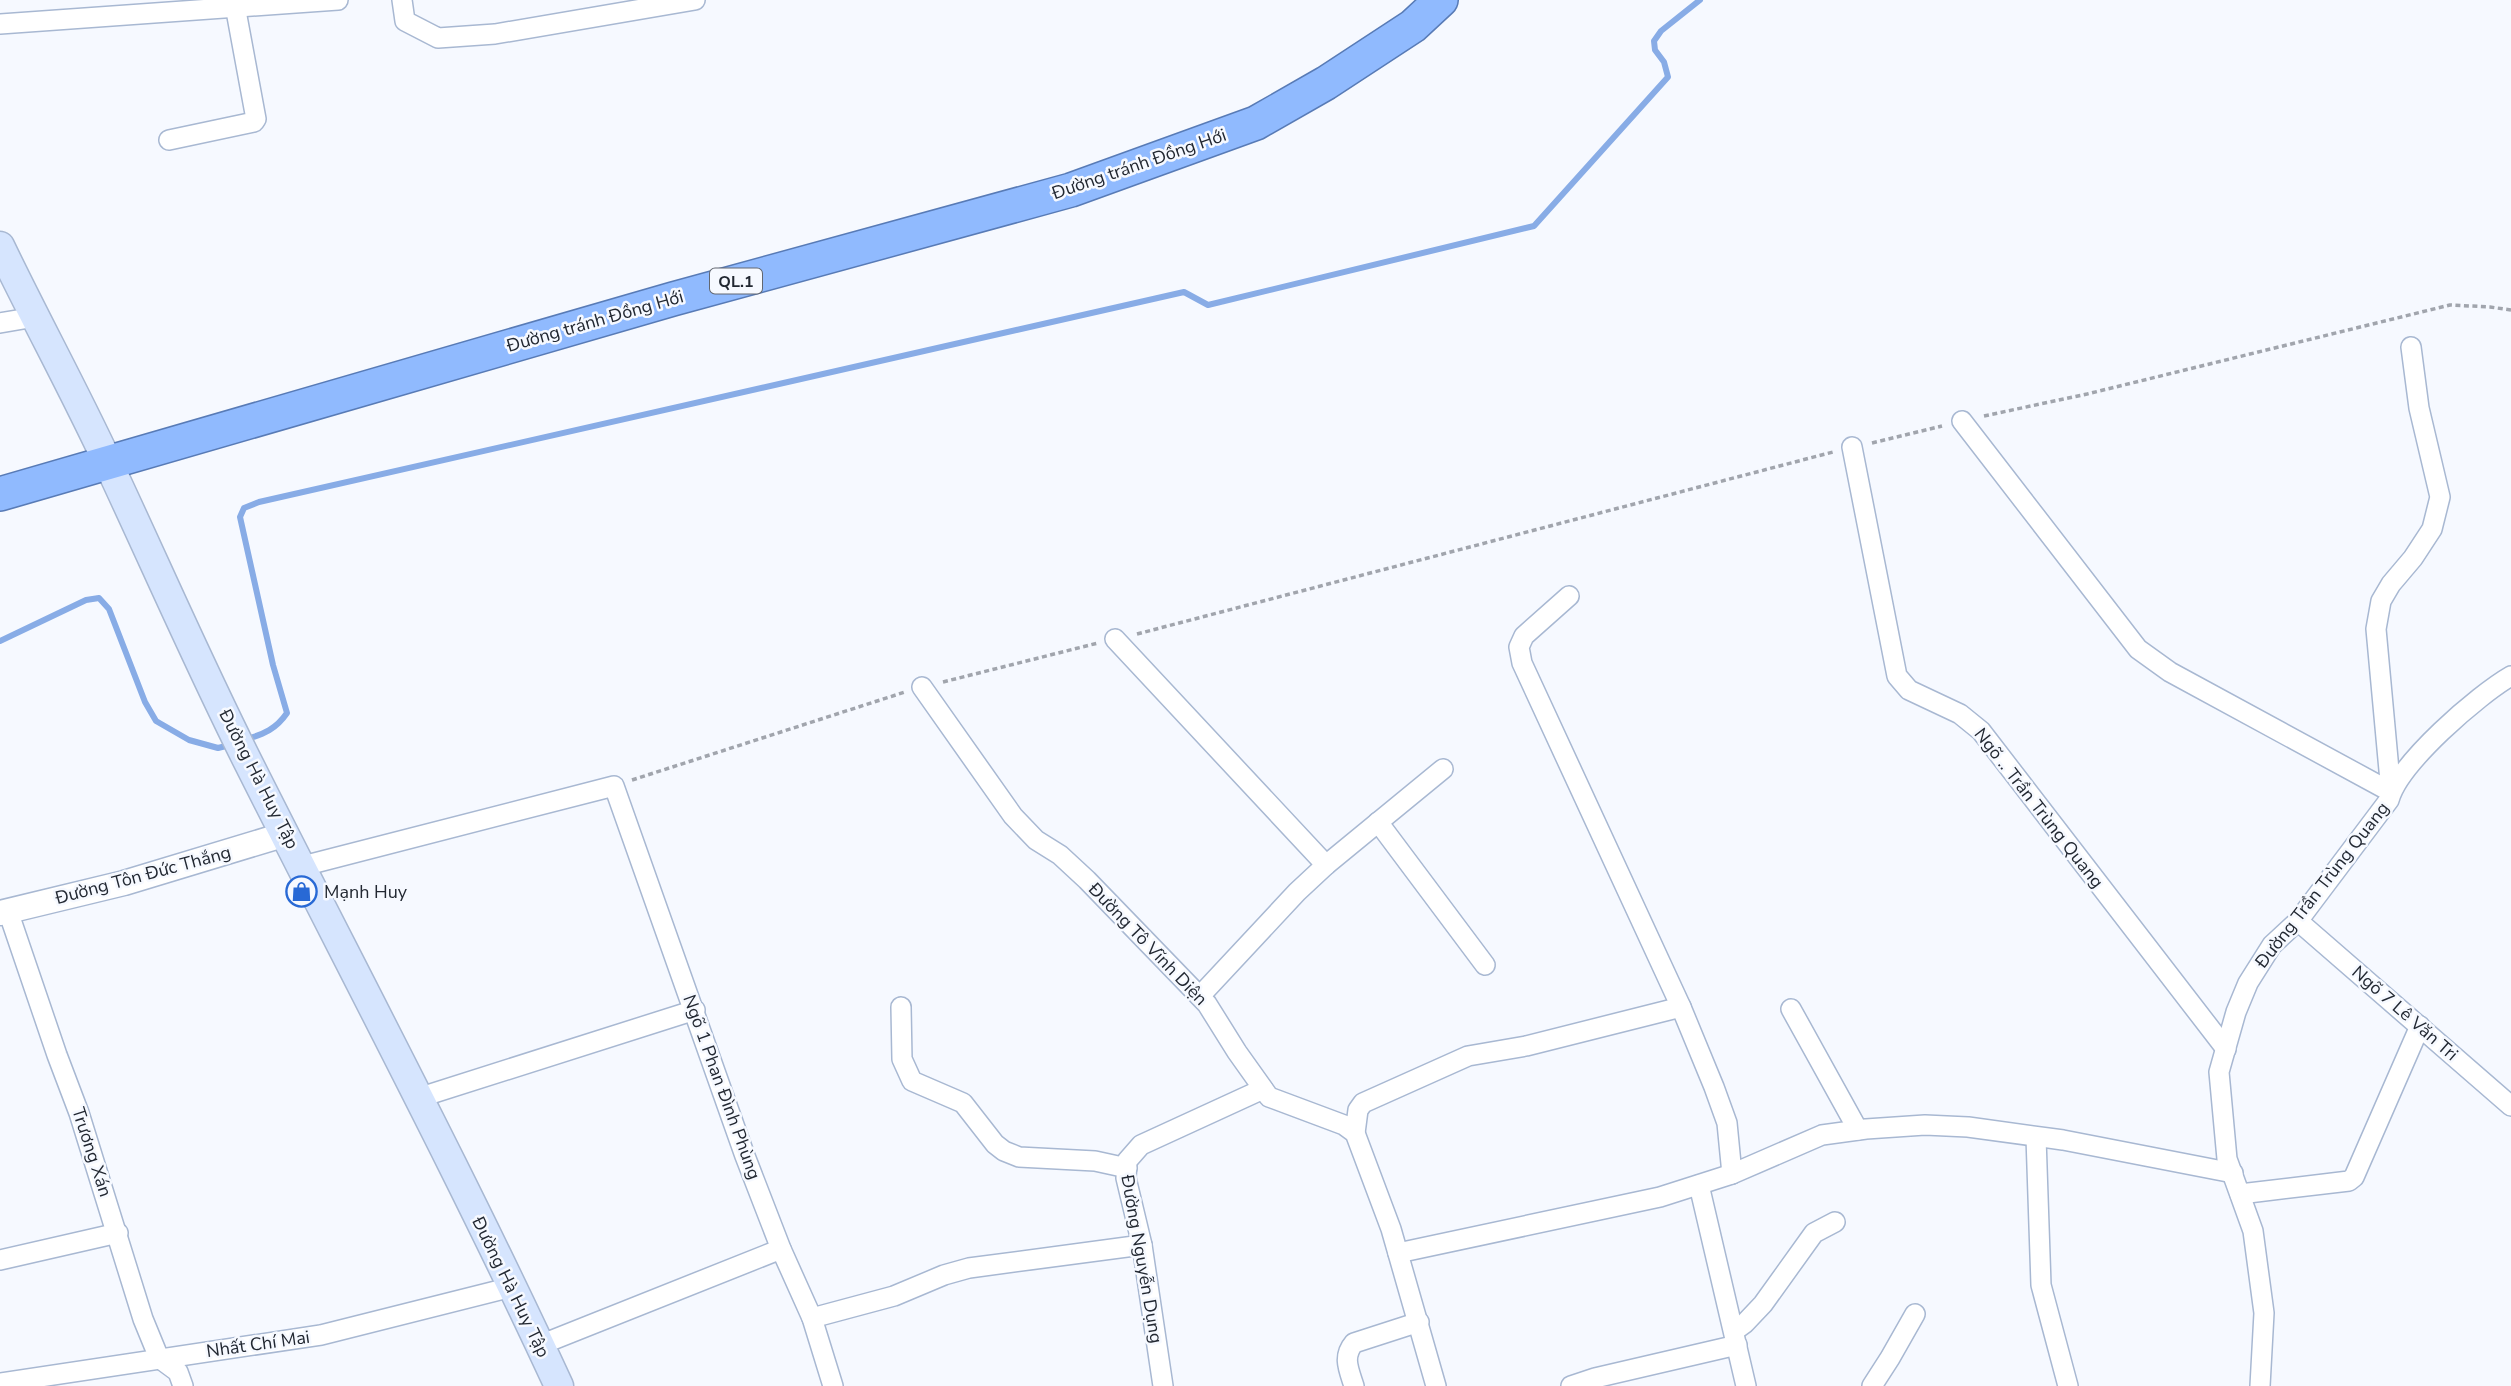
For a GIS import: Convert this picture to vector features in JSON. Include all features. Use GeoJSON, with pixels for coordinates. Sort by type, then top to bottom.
{"type":"FeatureCollection","features":[{"type":"Feature","properties":{"kind":"highway","name":"Đường tránh Đồng Hới"},"geometry":{"type":"LineString","coordinates":[[0,494],[686,295],[1071,190],[1256,123],[1326,83],[1413,26],[1441,0]]}},
{"type":"Feature","properties":{"kind":"main road","name":"Đường Hà Huy Tập"},"geometry":{"type":"LineString","coordinates":[[0,246],[108,462],[163,586],[248,762],[303,866],[559,1386]]}},
{"type":"Feature","properties":{"kind":"street"},"geometry":{"type":"LineString","coordinates":[[0,24],[234,4],[338,0]]}},
{"type":"Feature","properties":{"kind":"street"},"geometry":{"type":"LineString","coordinates":[[402,0],[405,21],[438,38],[495,34],[695,0]]}},
{"type":"Feature","properties":{"kind":"street"},"geometry":{"type":"LineString","coordinates":[[170,140],[254,122],[256,119],[234,4]]}},
{"type":"Feature","properties":{"kind":"street"},"geometry":{"type":"LineString","coordinates":[[0,323],[35,317]]}},
{"type":"Feature","properties":{"kind":"street"},"geometry":{"type":"LineString","coordinates":[[2391,792],[2376,629],[2378,615],[2381,601],[2391,584],[2413,558],[2431,529],[2440,497],[2425,440],[2411,347]]}},
{"type":"Feature","properties":{"kind":"street"},"geometry":{"type":"LineString","coordinates":[[1962,421],[2138,649],[2170,672],[2391,792]]}},
{"type":"Feature","properties":{"kind":"street","name":"Ngõ .. Trần Trùng Quang"},"geometry":{"type":"LineString","coordinates":[[1852,447],[1897,676],[1909,690],[1960,715],[1981,731],[2226,1049]]}},
{"type":"Feature","properties":{"kind":"street"},"geometry":{"type":"LineString","coordinates":[[1569,596],[1524,636],[1519,647],[1522,663],[1681,1007],[1727,1123],[1732,1174]]}},
{"type":"Feature","properties":{"kind":"street"},"geometry":{"type":"LineString","coordinates":[[1115,639],[1326,865]]}},
{"type":"Feature","properties":{"kind":"street","name":"Đường Trần Trùng Quang"},"geometry":{"type":"LineString","coordinates":[[2260,1386],[2264,1313],[2253,1231],[2227,1158],[2219,1072],[2236,1012],[2248,983],[2272,945],[2298,922],[2389,800],[2391,792],[2413,762],[2449,724],[2490,688],[2511,676]]}},
{"type":"Feature","properties":{"kind":"street","name":"Đường Tô Vĩnh Diện"},"geometry":{"type":"LineString","coordinates":[[922,687],[1013,816],[1036,840],[1060,855],[1087,880],[1200,996],[1269,1097],[1344,1125],[1355,1132]]}},
{"type":"Feature","properties":{"kind":"street"},"geometry":{"type":"LineString","coordinates":[[1200,996],[1297,892],[1443,769]]}},
{"type":"Feature","properties":{"kind":"street"},"geometry":{"type":"LineString","coordinates":[[303,866],[614,786]]}},
{"type":"Feature","properties":{"kind":"street","name":"Ngõ 1 Phan Đình Phùng"},"geometry":{"type":"LineString","coordinates":[[614,786],[745,1156],[812,1318],[833,1386]]}},
{"type":"Feature","properties":{"kind":"street"},"geometry":{"type":"LineString","coordinates":[[1378,822],[1485,965]]}},
{"type":"Feature","properties":{"kind":"street","name":"Đường Tôn Đức Thắng"},"geometry":{"type":"LineString","coordinates":[[4,912],[124,883],[286,834]]}},
{"type":"Feature","properties":{"kind":"street","name":"Trương Xán"},"geometry":{"type":"LineString","coordinates":[[4,912],[79,1113],[143,1319],[159,1358],[178,1372],[183,1386]]}},
{"type":"Feature","properties":{"kind":"street","name":"Ngõ 7 Lê Văn Tri"},"geometry":{"type":"LineString","coordinates":[[2298,922],[2511,1105]]}},
{"type":"Feature","properties":{"kind":"street"},"geometry":{"type":"LineString","coordinates":[[901,1007],[902,1059],[912,1081],[963,1103],[995,1144],[1004,1151],[1020,1157],[1095,1161],[1127,1168]]}},
{"type":"Feature","properties":{"kind":"street"},"geometry":{"type":"LineString","coordinates":[[1436,1386],[1398,1253],[1355,1132],[1358,1110],[1363,1103],[1468,1056],[1526,1046],[1681,1007]]}},
{"type":"Feature","properties":{"kind":"street"},"geometry":{"type":"LineString","coordinates":[[1791,1009],[1858,1130]]}},
{"type":"Feature","properties":{"kind":"street"},"geometry":{"type":"LineString","coordinates":[[418,1098],[695,1010]]}},
{"type":"Feature","properties":{"kind":"street"},"geometry":{"type":"LineString","coordinates":[[2240,1194],[2349,1181],[2354,1177],[2420,1026]]}},
{"type":"Feature","properties":{"kind":"street","name":"Đường Nguyễn Dụng"},"geometry":{"type":"LineString","coordinates":[[1163,1386],[1142,1245],[1126,1178],[1127,1161],[1140,1145],[1263,1089]]}},
{"type":"Feature","properties":{"kind":"street"},"geometry":{"type":"LineString","coordinates":[[1398,1253],[1660,1197],[1732,1174],[1822,1135],[1858,1130],[1925,1125],[1968,1127],[2036,1136],[2233,1173]]}},
{"type":"Feature","properties":{"kind":"street"},"geometry":{"type":"LineString","coordinates":[[2036,1136],[2041,1285],[2068,1386]]}},
{"type":"Feature","properties":{"kind":"street"},"geometry":{"type":"LineString","coordinates":[[1699,1185],[1746,1386]]}},
{"type":"Feature","properties":{"kind":"street"},"geometry":{"type":"LineString","coordinates":[[1571,1386],[1735,1338],[1814,1233],[1835,1222]]}},
{"type":"Feature","properties":{"kind":"street"},"geometry":{"type":"LineString","coordinates":[[0,1260],[118,1233]]}},
{"type":"Feature","properties":{"kind":"street"},"geometry":{"type":"LineString","coordinates":[[812,1318],[894,1296],[944,1275],[969,1268],[1142,1245]]}},
{"type":"Feature","properties":{"kind":"street"},"geometry":{"type":"LineString","coordinates":[[540,1345],[782,1250]]}},
{"type":"Feature","properties":{"kind":"street","name":"Nhất Chí Mai"},"geometry":{"type":"LineString","coordinates":[[0,1383],[321,1335],[512,1287]]}},
{"type":"Feature","properties":{"kind":"street"},"geometry":{"type":"LineString","coordinates":[[1872,1386],[1915,1314]]}},
{"type":"Feature","properties":{"kind":"street"},"geometry":{"type":"LineString","coordinates":[[1354,1386],[1347,1361],[1348,1351],[1354,1343],[1419,1322]]}},
{"type":"Feature","properties":{"kind":"path"},"geometry":{"type":"LineString","coordinates":[[614,786],[922,687],[1852,447],[2087,394],[2450,305],[2511,310]]}},
{"type":"Feature","properties":{"kind":"waterway"},"geometry":{"type":"LineString","coordinates":[[247,739],[269,730],[287,713],[273,665],[240,517],[244,508],[259,502],[1184,292],[1208,305],[1534,226],[1668,77],[1664,62],[1655,50],[1654,41],[1661,31],[1700,0]]}},
{"type":"Feature","properties":{"kind":"waterway"},"geometry":{"type":"LineString","coordinates":[[0,641],[86,600],[99,598],[109,609],[145,702],[156,721],[189,740],[218,748],[230,745]]}},
{"type":"Feature","properties":{"kind":"place","name":"Mạnh Huy"},"geometry":{"type":"Point","coordinates":[301,892]}}]}
